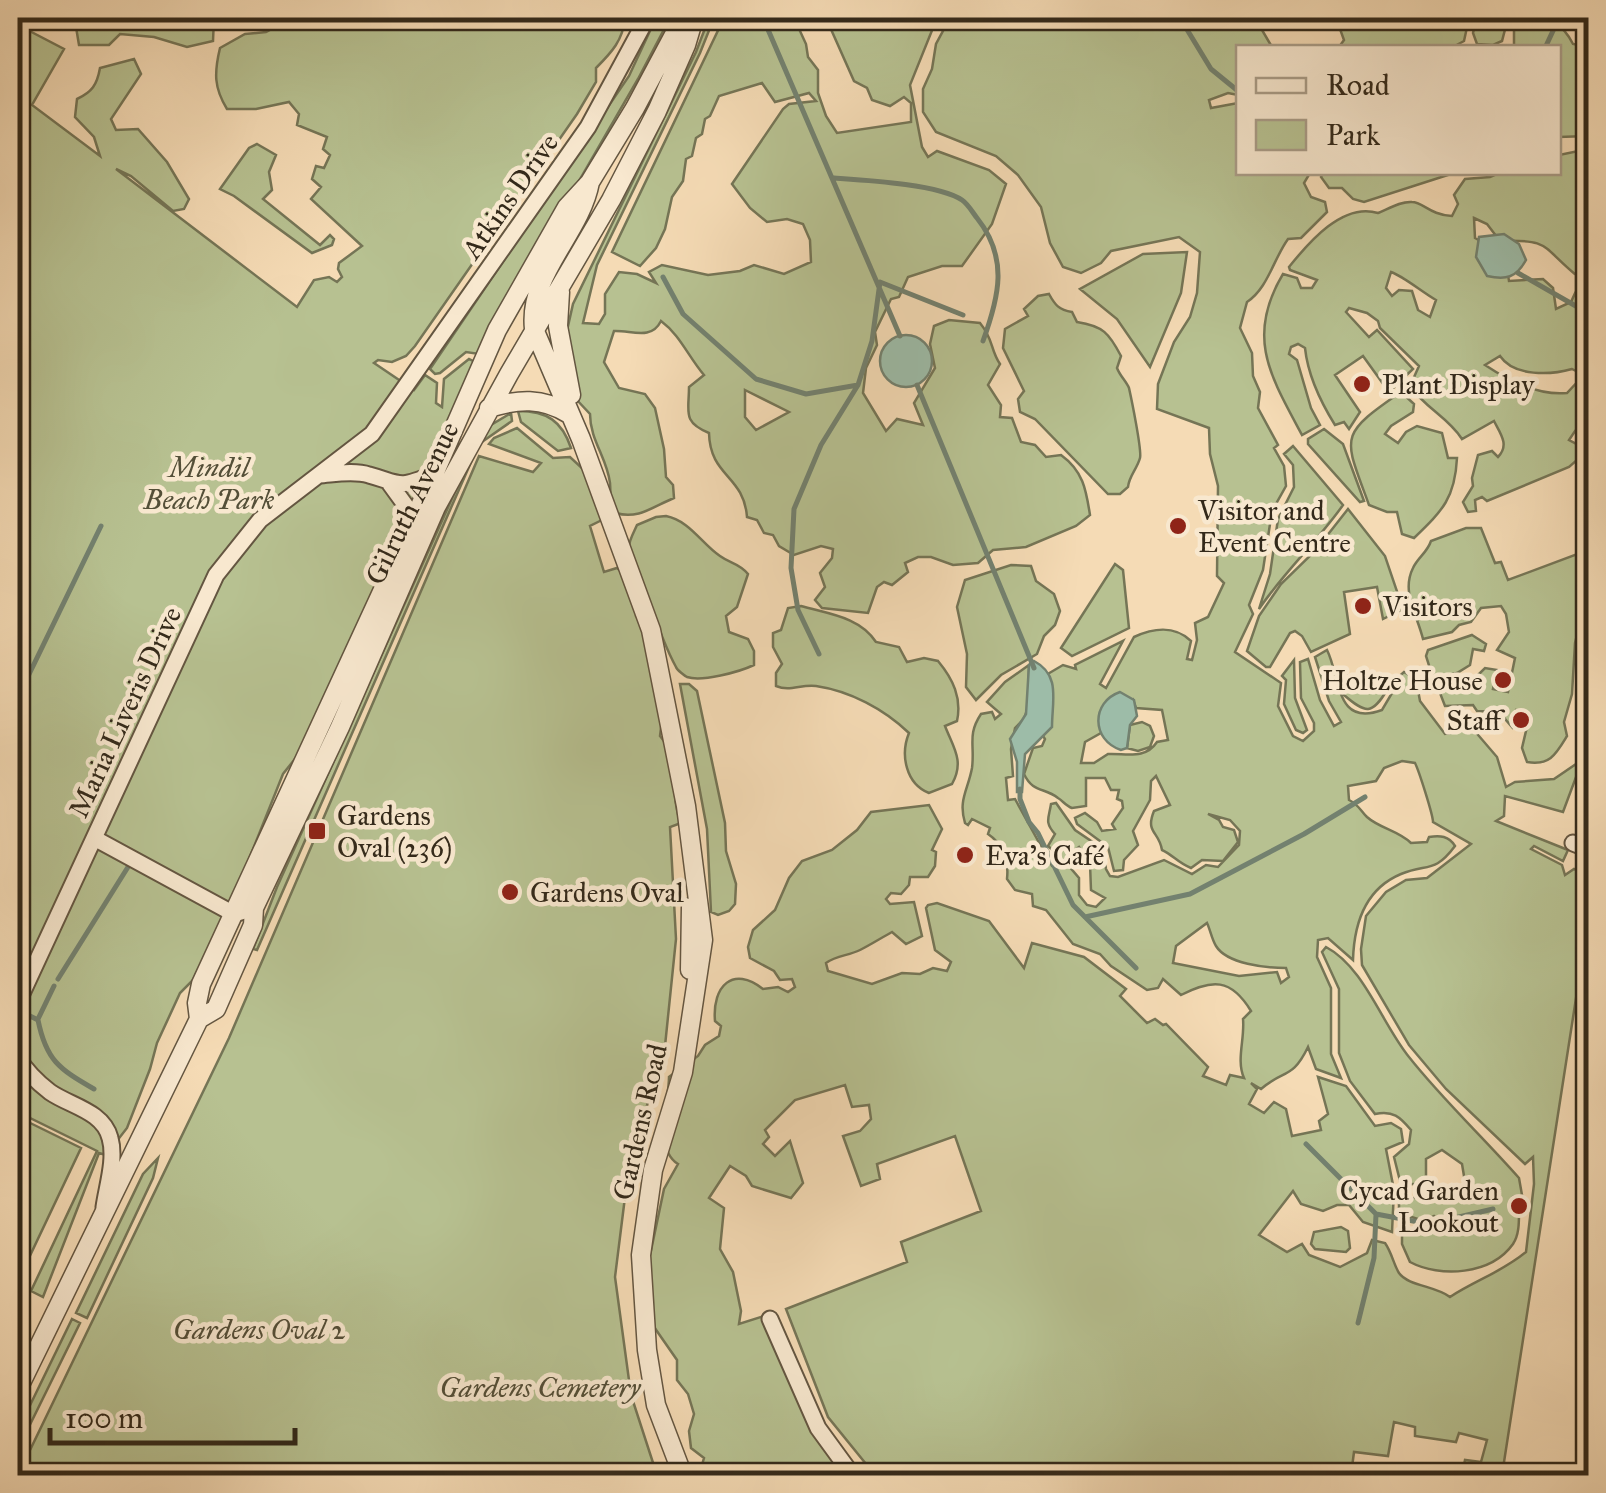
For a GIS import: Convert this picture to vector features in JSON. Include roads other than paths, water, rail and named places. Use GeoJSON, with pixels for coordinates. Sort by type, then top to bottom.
{"type":"FeatureCollection","features":[{"type":"Feature","properties":{"kind":"street","name":"Atkins Drive"},"geometry":{"type":"LineString","coordinates":[[402,395],[588,126],[647,18]]}},
{"type":"Feature","properties":{"kind":"street","name":"Gilruth Avenue"},"geometry":{"type":"LineString","coordinates":[[18,1389],[199,1019],[201,984],[521,284],[567,207],[590,182],[683,18]]}},
{"type":"Feature","properties":{"kind":"street","name":"Gilruth Avenue"},"geometry":{"type":"LineString","coordinates":[[199,1019],[216,1009],[253,925],[254,908],[340,728],[418,547],[489,408],[561,287],[657,110],[686,46],[694,18]]}},
{"type":"Feature","properties":{"kind":"street"},"geometry":{"type":"LineString","coordinates":[[534,330],[537,290],[586,203],[590,182]]}},
{"type":"Feature","properties":{"kind":"street","name":"Gardens Road"},"geometry":{"type":"LineString","coordinates":[[561,287],[558,326],[581,439]]}},
{"type":"Feature","properties":{"kind":"street","name":"Gardens Road"},"geometry":{"type":"LineString","coordinates":[[534,330],[581,439],[651,630],[686,806],[703,940],[682,1072],[653,1170],[641,1255],[646,1350],[653,1387],[683,1476]]}},
{"type":"Feature","properties":{"kind":"street","name":"Maria Liveris Drive"},"geometry":{"type":"LineString","coordinates":[[18,1002],[216,575],[260,520],[364,442],[402,395]]}},
{"type":"Feature","properties":{"kind":"street"},"geometry":{"type":"LineString","coordinates":[[489,408],[529,400],[568,414]]}},
{"type":"Feature","properties":{"kind":"street"},"geometry":{"type":"LineString","coordinates":[[364,442],[368,474]]}},
{"type":"Feature","properties":{"kind":"street"},"geometry":{"type":"LineString","coordinates":[[319,475],[368,474],[390,484],[412,483],[432,475]]}},
{"type":"Feature","properties":{"kind":"street"},"geometry":{"type":"LineString","coordinates":[[390,484],[406,506],[418,547]]}},
{"type":"Feature","properties":{"kind":"street"},"geometry":{"type":"LineString","coordinates":[[94,838],[234,914],[254,908]]}},
{"type":"Feature","properties":{"kind":"street"},"geometry":{"type":"LineString","coordinates":[[18,1058],[52,1094],[104,1124],[112,1156],[101,1222]]}},
{"type":"Feature","properties":{"kind":"street"},"geometry":{"type":"LineString","coordinates":[[770,1318],[818,1428],[852,1476]]}},
{"type":"Feature","properties":{"kind":"waterway"},"geometry":{"type":"LineString","coordinates":[[763,18],[900,336]]}},
{"type":"Feature","properties":{"kind":"waterway"},"geometry":{"type":"LineString","coordinates":[[1180,18],[1211,69],[1236,89]]}},
{"type":"Feature","properties":{"kind":"waterway"},"geometry":{"type":"LineString","coordinates":[[1546,45],[1559,18]]}},
{"type":"Feature","properties":{"kind":"waterway"},"geometry":{"type":"LineString","coordinates":[[834,178],[936,190],[966,204],[987,233],[997,263],[997,293],[983,341]]}},
{"type":"Feature","properties":{"kind":"waterway"},"geometry":{"type":"LineString","coordinates":[[1518,273],[1588,313]]}},
{"type":"Feature","properties":{"kind":"waterway"},"geometry":{"type":"LineString","coordinates":[[663,277],[683,314],[756,379],[806,394],[858,385]]}},
{"type":"Feature","properties":{"kind":"waterway"},"geometry":{"type":"LineString","coordinates":[[819,654],[798,610],[791,568],[794,509],[821,445],[858,385],[872,341],[880,282],[963,315]]}},
{"type":"Feature","properties":{"kind":"waterway"},"geometry":{"type":"LineString","coordinates":[[917,385],[1034,668]]}},
{"type":"Feature","properties":{"kind":"waterway"},"geometry":{"type":"LineString","coordinates":[[18,697],[101,526]]}},
{"type":"Feature","properties":{"kind":"waterway"},"geometry":{"type":"LineString","coordinates":[[1020,789],[1029,822],[1073,905],[1136,968]]}},
{"type":"Feature","properties":{"kind":"waterway"},"geometry":{"type":"LineString","coordinates":[[1085,917],[1190,894],[1365,797]]}},
{"type":"Feature","properties":{"kind":"waterway"},"geometry":{"type":"LineString","coordinates":[[58,979],[128,867]]}},
{"type":"Feature","properties":{"kind":"waterway"},"geometry":{"type":"LineString","coordinates":[[38,1019],[54,986]]}},
{"type":"Feature","properties":{"kind":"waterway"},"geometry":{"type":"LineString","coordinates":[[18,1010],[38,1020],[45,1045],[56,1062],[94,1089]]}},
{"type":"Feature","properties":{"kind":"waterway"},"geometry":{"type":"LineString","coordinates":[[1306,1144],[1376,1214],[1429,1224],[1493,1209]]}},
{"type":"Feature","properties":{"kind":"waterway"},"geometry":{"type":"LineString","coordinates":[[1358,1323],[1374,1258],[1376,1214]]}},
{"type":"Feature","properties":{"kind":"place","name":"Plant Display"},"geometry":{"type":"Point","coordinates":[1362,384]}},
{"type":"Feature","properties":{"kind":"place","name":"Visitor and Event Centre"},"geometry":{"type":"Point","coordinates":[1178,526]}},
{"type":"Feature","properties":{"kind":"place","name":"Visitors"},"geometry":{"type":"Point","coordinates":[1363,606]}},
{"type":"Feature","properties":{"kind":"place","name":"Holtze House"},"geometry":{"type":"Point","coordinates":[1503,680]}},
{"type":"Feature","properties":{"kind":"place","name":"Staff"},"geometry":{"type":"Point","coordinates":[1521,720]}},
{"type":"Feature","properties":{"kind":"place","name":"Gardens Oval (236)"},"geometry":{"type":"Point","coordinates":[317,831]}},
{"type":"Feature","properties":{"kind":"place","name":"Eva’s Café"},"geometry":{"type":"Point","coordinates":[965,855]}},
{"type":"Feature","properties":{"kind":"place","name":"Gardens Oval"},"geometry":{"type":"Point","coordinates":[510,892]}},
{"type":"Feature","properties":{"kind":"place","name":"Cycad Garden Lookout"},"geometry":{"type":"Point","coordinates":[1519,1206]}},
{"type":"Feature","properties":{"kind":"park label","name":"Mindil Beach Park"},"geometry":{"type":"Point","coordinates":[209,483]}},
{"type":"Feature","properties":{"kind":"park label","name":"Gardens Oval 2"},"geometry":{"type":"Point","coordinates":[259,1329]}},
{"type":"Feature","properties":{"kind":"park label","name":"Gardens Cemetery"},"geometry":{"type":"Point","coordinates":[540,1387]}}]}
